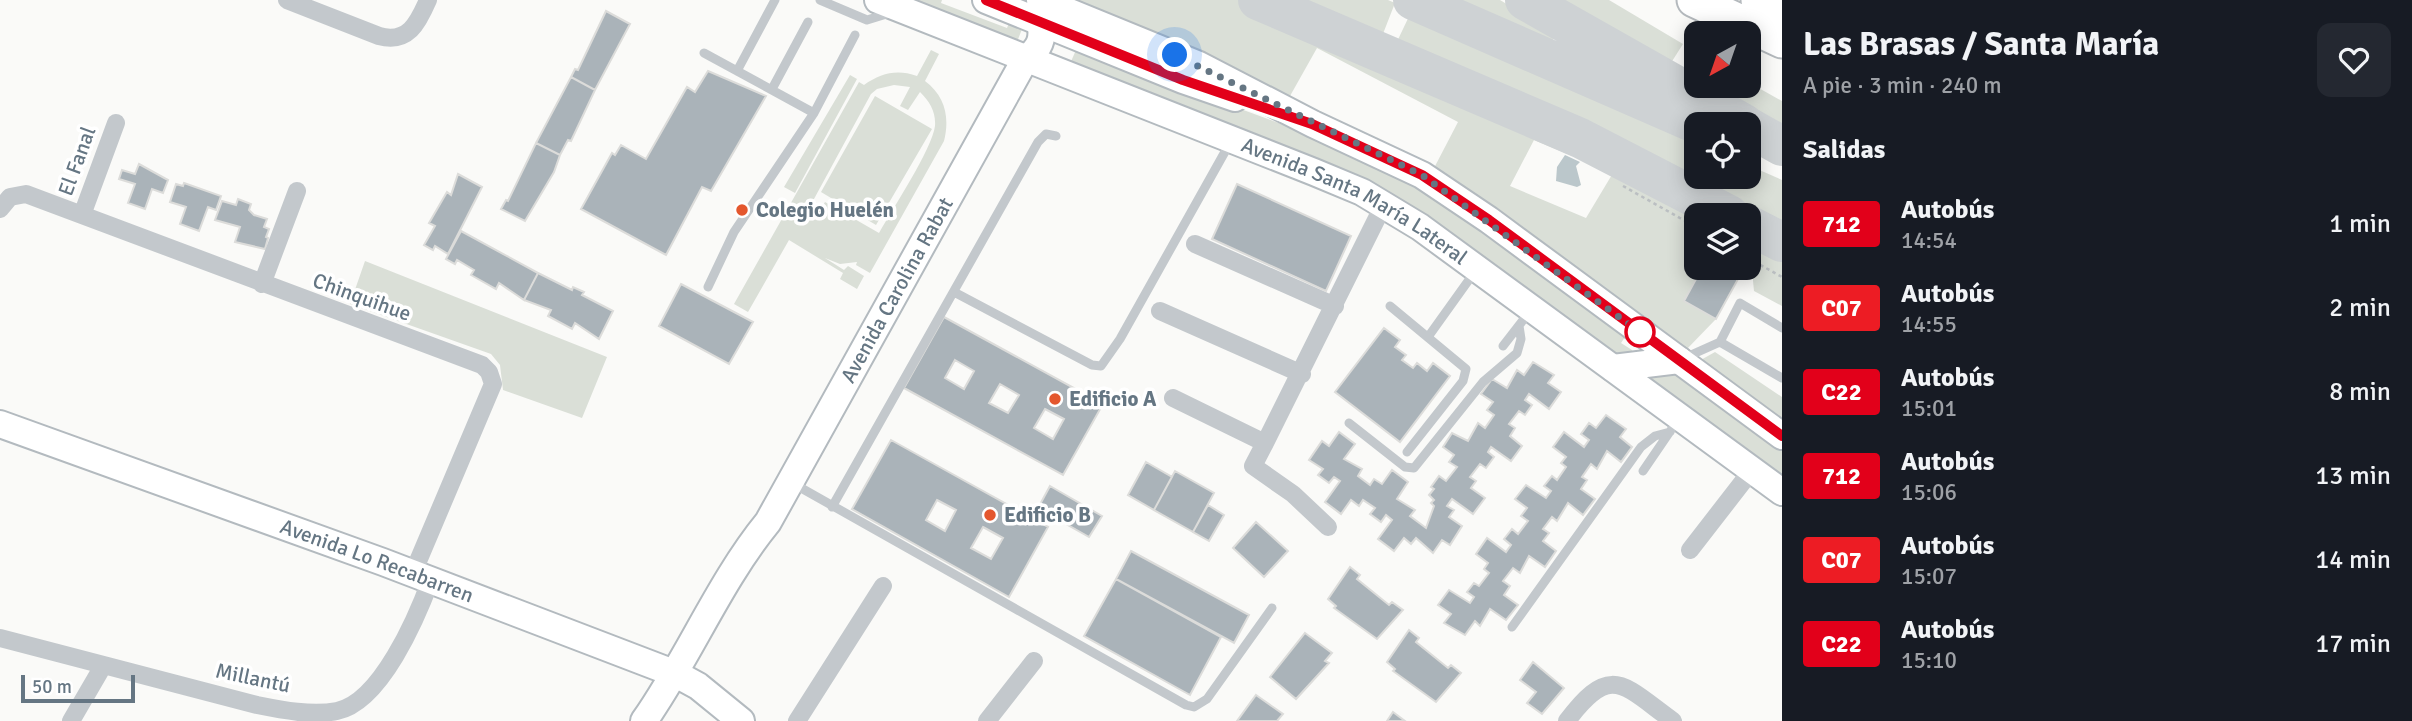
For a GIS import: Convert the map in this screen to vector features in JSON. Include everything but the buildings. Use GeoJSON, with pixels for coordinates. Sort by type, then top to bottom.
{"type":"FeatureCollection","features":[{"type":"Feature","properties":{"kind":"highway"},"geometry":{"type":"LineString","coordinates":[[1694,0],[1782,41]]}},
{"type":"Feature","properties":{"kind":"highway"},"geometry":{"type":"LineString","coordinates":[[1758,0],[1782,12]]}},
{"type":"Feature","properties":{"kind":"street"},"geometry":{"type":"LineString","coordinates":[[286,0],[383,37],[402,36],[418,23],[428,0]]}},
{"type":"Feature","properties":{"kind":"street"},"geometry":{"type":"LineString","coordinates":[[986,0],[1043,8],[1199,65],[1312,124],[1396,161],[1433,182],[1782,436]]}},
{"type":"Feature","properties":{"kind":"street","name":"Avenida Santa María Lateral"},"geometry":{"type":"LineString","coordinates":[[890,5],[1232,138],[1384,204],[1477,268],[1526,317],[1613,368],[1675,425],[1752,470],[1782,492]]}},
{"type":"Feature","properties":{"kind":"street","name":"Avenida Carolina Rabat"},"geometry":{"type":"LineString","coordinates":[[660,721],[682,677],[750,567],[768,522],[1026,58],[1036,51],[1043,34],[1043,8]]}},
{"type":"Feature","properties":{"kind":"street","name":"El Fanal"},"geometry":{"type":"LineString","coordinates":[[82,215],[116,123]]}},
{"type":"Feature","properties":{"kind":"street"},"geometry":{"type":"LineString","coordinates":[[262,284],[297,191]]}},
{"type":"Feature","properties":{"kind":"street","name":"Chinquihue"},"geometry":{"type":"LineString","coordinates":[[0,209],[14,195],[26,194],[482,365],[489,372],[492,384],[422,576]]}},
{"type":"Feature","properties":{"kind":"street"},"geometry":{"type":"LineString","coordinates":[[1328,527],[1293,494],[1253,466],[1302,374],[1384,204]]}},
{"type":"Feature","properties":{"kind":"street"},"geometry":{"type":"LineString","coordinates":[[1195,244],[1335,306]]}},
{"type":"Feature","properties":{"kind":"street"},"geometry":{"type":"LineString","coordinates":[[1160,311],[1302,374]]}},
{"type":"Feature","properties":{"kind":"street"},"geometry":{"type":"LineString","coordinates":[[1613,368],[1679,360]]}},
{"type":"Feature","properties":{"kind":"street"},"geometry":{"type":"LineString","coordinates":[[1173,398],[1265,443]]}},
{"type":"Feature","properties":{"kind":"street","name":"Avenida Lo Recabarren"},"geometry":{"type":"LineString","coordinates":[[0,424],[422,576],[682,677],[741,721]]}},
{"type":"Feature","properties":{"kind":"street"},"geometry":{"type":"LineString","coordinates":[[1690,550],[1752,470]]}},
{"type":"Feature","properties":{"kind":"street","name":"Millantú"},"geometry":{"type":"LineString","coordinates":[[0,638],[269,707],[345,714],[403,648],[422,576]]}},
{"type":"Feature","properties":{"kind":"street"},"geometry":{"type":"LineString","coordinates":[[797,721],[883,586]]}},
{"type":"Feature","properties":{"kind":"street"},"geometry":{"type":"LineString","coordinates":[[987,721],[1034,660]]}},
{"type":"Feature","properties":{"kind":"street"},"geometry":{"type":"LineString","coordinates":[[71,721],[103,666]]}},
{"type":"Feature","properties":{"kind":"street","name":"Avenida Carolina Rabat"},"geometry":{"type":"LineString","coordinates":[[644,721],[682,677]]}},
{"type":"Feature","properties":{"kind":"street"},"geometry":{"type":"LineString","coordinates":[[1567,721],[1582,701],[1602,684],[1618,685],[1673,721]]}},
{"type":"Feature","properties":{"kind":"lane"},"geometry":{"type":"LineString","coordinates":[[737,71],[775,0]]}},
{"type":"Feature","properties":{"kind":"lane"},"geometry":{"type":"LineString","coordinates":[[820,0],[872,20],[890,5]]}},
{"type":"Feature","properties":{"kind":"lane"},"geometry":{"type":"LineString","coordinates":[[772,89],[808,22]]}},
{"type":"Feature","properties":{"kind":"lane"},"geometry":{"type":"LineString","coordinates":[[708,287],[748,209],[799,139],[855,34]]}},
{"type":"Feature","properties":{"kind":"lane"},"geometry":{"type":"LineString","coordinates":[[704,53],[814,113]]}},
{"type":"Feature","properties":{"kind":"lane"},"geometry":{"type":"LineString","coordinates":[[832,507],[1038,142],[1046,134],[1056,136]]}},
{"type":"Feature","properties":{"kind":"lane"},"geometry":{"type":"LineString","coordinates":[[954,292],[1092,365],[1101,366],[1120,339],[1232,138]]}},
{"type":"Feature","properties":{"kind":"lane"},"geometry":{"type":"LineString","coordinates":[[1428,337],[1477,268]]}},
{"type":"Feature","properties":{"kind":"lane"},"geometry":{"type":"LineString","coordinates":[[1679,360],[1720,342],[1740,303],[1782,328]]}},
{"type":"Feature","properties":{"kind":"lane"},"geometry":{"type":"LineString","coordinates":[[1390,306],[1464,365],[1466,374],[1407,452]]}},
{"type":"Feature","properties":{"kind":"lane"},"geometry":{"type":"LineString","coordinates":[[1503,346],[1526,317]]}},
{"type":"Feature","properties":{"kind":"lane"},"geometry":{"type":"LineString","coordinates":[[1349,423],[1405,467],[1414,468],[1483,382],[1517,353],[1526,317]]}},
{"type":"Feature","properties":{"kind":"lane"},"geometry":{"type":"LineString","coordinates":[[1720,342],[1782,378]]}},
{"type":"Feature","properties":{"kind":"lane"},"geometry":{"type":"LineString","coordinates":[[1643,471],[1675,425]]}},
{"type":"Feature","properties":{"kind":"lane"},"geometry":{"type":"LineString","coordinates":[[1512,626],[1641,447],[1675,425]]}},
{"type":"Feature","properties":{"kind":"lane"},"geometry":{"type":"LineString","coordinates":[[790,482],[1177,700],[1194,707],[1208,699],[1272,608]]}},
{"type":"Feature","properties":{"kind":"path"},"geometry":{"type":"LineString","coordinates":[[1623,186],[1684,220]]}},
{"type":"Feature","properties":{"kind":"path"},"geometry":{"type":"LineString","coordinates":[[1761,265],[1782,277]]}},
{"type":"Feature","properties":{"kind":"shaded area"},"geometry":{"type":"Polygon","coordinates":[[[901,0],[942,0],[941,3],[1007,28],[1011,18],[1019,21],[1022,29],[1017,42],[901,0]]]}},
{"type":"Feature","properties":{"kind":"shaded area"},"geometry":{"type":"Polygon","coordinates":[[[1061,0],[1246,0],[1578,141],[1699,203],[1684,203],[1684,280],[1695,280],[1684,300],[1716,319],[1685,351],[1433,170],[1458,122],[1317,48],[1290,96],[1061,0]],[[1534,140],[1510,186],[1586,218],[1613,173],[1534,140]]]}},
{"type":"Feature","properties":{"kind":"shaded area"},"geometry":{"type":"Polygon","coordinates":[[[1276,0],[1388,0],[1395,3],[1379,44],[1276,0]]]}},
{"type":"Feature","properties":{"kind":"shaded area"},"geometry":{"type":"Polygon","coordinates":[[[1433,0],[1500,0],[1556,34],[1547,51],[1433,0]]]}},
{"type":"Feature","properties":{"kind":"shaded area"},"geometry":{"type":"Polygon","coordinates":[[[1554,0],[1609,0],[1683,44],[1669,66],[1554,0]]]}},
{"type":"Feature","properties":{"kind":"shaded area"},"geometry":{"type":"Polygon","coordinates":[[[1413,8],[1684,135],[1684,184],[1579,130],[1393,50],[1413,8]]]}},
{"type":"Feature","properties":{"kind":"shaded area"},"geometry":{"type":"Polygon","coordinates":[[[1574,42],[1657,84],[1649,96],[1565,59],[1574,42]]]}},
{"type":"Feature","properties":{"kind":"shaded area"},"geometry":{"type":"Polygon","coordinates":[[[931,50],[939,54],[925,81],[937,93],[944,108],[944,141],[870,273],[856,265],[857,262],[840,264],[825,258],[844,270],[848,266],[864,276],[857,289],[840,279],[843,273],[789,240],[748,312],[734,304],[859,82],[864,85],[883,75],[896,73],[917,76],[931,50]],[[894,85],[877,89],[871,94],[808,210],[817,215],[825,202],[879,233],[919,164],[935,126],[932,108],[920,92],[908,110],[900,106],[910,87],[894,85]]]}},
{"type":"Feature","properties":{"kind":"shaded area"},"geometry":{"type":"Polygon","coordinates":[[[1076,50],[1271,120],[1384,170],[1477,227],[1625,337],[1621,343],[1632,350],[1635,360],[1621,361],[1411,214],[1069,66],[1076,50]]]}},
{"type":"Feature","properties":{"kind":"shaded area"},"geometry":{"type":"Polygon","coordinates":[[[850,75],[857,79],[795,193],[784,187],[850,75]]]}},
{"type":"Feature","properties":{"kind":"shaded area"},"geometry":{"type":"Polygon","coordinates":[[[1761,89],[1782,101],[1782,128],[1761,116],[1761,112],[1753,112],[1728,98],[1761,98],[1761,89]]]}},
{"type":"Feature","properties":{"kind":"shaded area"},"geometry":{"type":"Polygon","coordinates":[[[875,96],[932,129],[876,225],[821,192],[875,96]]]}},
{"type":"Feature","properties":{"kind":"shaded area"},"geometry":{"type":"Polygon","coordinates":[[[1565,155],[1580,162],[1576,166],[1581,185],[1577,187],[1556,181],[1557,167],[1565,155]]]}},
{"type":"Feature","properties":{"kind":"shaded area"},"geometry":{"type":"Polygon","coordinates":[[[1761,171],[1782,180],[1782,234],[1761,223],[1761,203],[1721,203],[1694,189],[1761,189],[1761,171]]]}},
{"type":"Feature","properties":{"kind":"shaded area"},"geometry":{"type":"Polygon","coordinates":[[[1761,236],[1782,247],[1782,306],[1754,291],[1753,280],[1761,280],[1761,236]]]}},
{"type":"Feature","properties":{"kind":"shaded area"},"geometry":{"type":"Polygon","coordinates":[[[365,261],[607,357],[582,418],[503,390],[500,365],[491,354],[350,304],[365,261]]]}},
{"type":"Feature","properties":{"kind":"shaded area"},"geometry":{"type":"Polygon","coordinates":[[[1715,352],[1782,397],[1782,423],[1699,361],[1715,352]]]}},
{"type":"Feature","properties":{"kind":"shaded area"},"geometry":{"type":"Polygon","coordinates":[[[1675,372],[1782,451],[1782,481],[1634,373],[1675,372]]]}},
{"type":"Feature","properties":{"kind":"taxiway"},"geometry":{"type":"LineString","coordinates":[[1258,0],[1580,138],[1706,203]]}},
{"type":"Feature","properties":{"kind":"taxiway"},"geometry":{"type":"LineString","coordinates":[[1413,0],[1684,118]]}},
{"type":"Feature","properties":{"kind":"taxiway"},"geometry":{"type":"LineString","coordinates":[[1525,0],[1723,112]]}},
{"type":"Feature","properties":{"kind":"taxiway"},"geometry":{"type":"LineString","coordinates":[[1761,134],[1782,146]]}},
{"type":"Feature","properties":{"kind":"taxiway"},"geometry":{"type":"LineString","coordinates":[[1761,232],[1782,242]]}},
{"type":"Feature","properties":{"kind":"bus line","name":"712"},"geometry":{"type":"LineString","coordinates":[[986,0],[1183,80],[1312,124],[1422,175],[1489,220],[1782,436]]}},
{"type":"Feature","properties":{"kind":"place","name":"Colegio Huelén"},"geometry":{"type":"Point","coordinates":[742,210]}},
{"type":"Feature","properties":{"kind":"place","name":"Edificio A"},"geometry":{"type":"Point","coordinates":[1055,399]}},
{"type":"Feature","properties":{"kind":"place","name":"Edificio B"},"geometry":{"type":"Point","coordinates":[990,515]}},
{"type":"Feature","properties":{"kind":"route"},"geometry":{"type":"LineString","coordinates":[[1175,55],[1238,83],[1312,124],[1422,175],[1489,220],[1640,332]]}}]}
